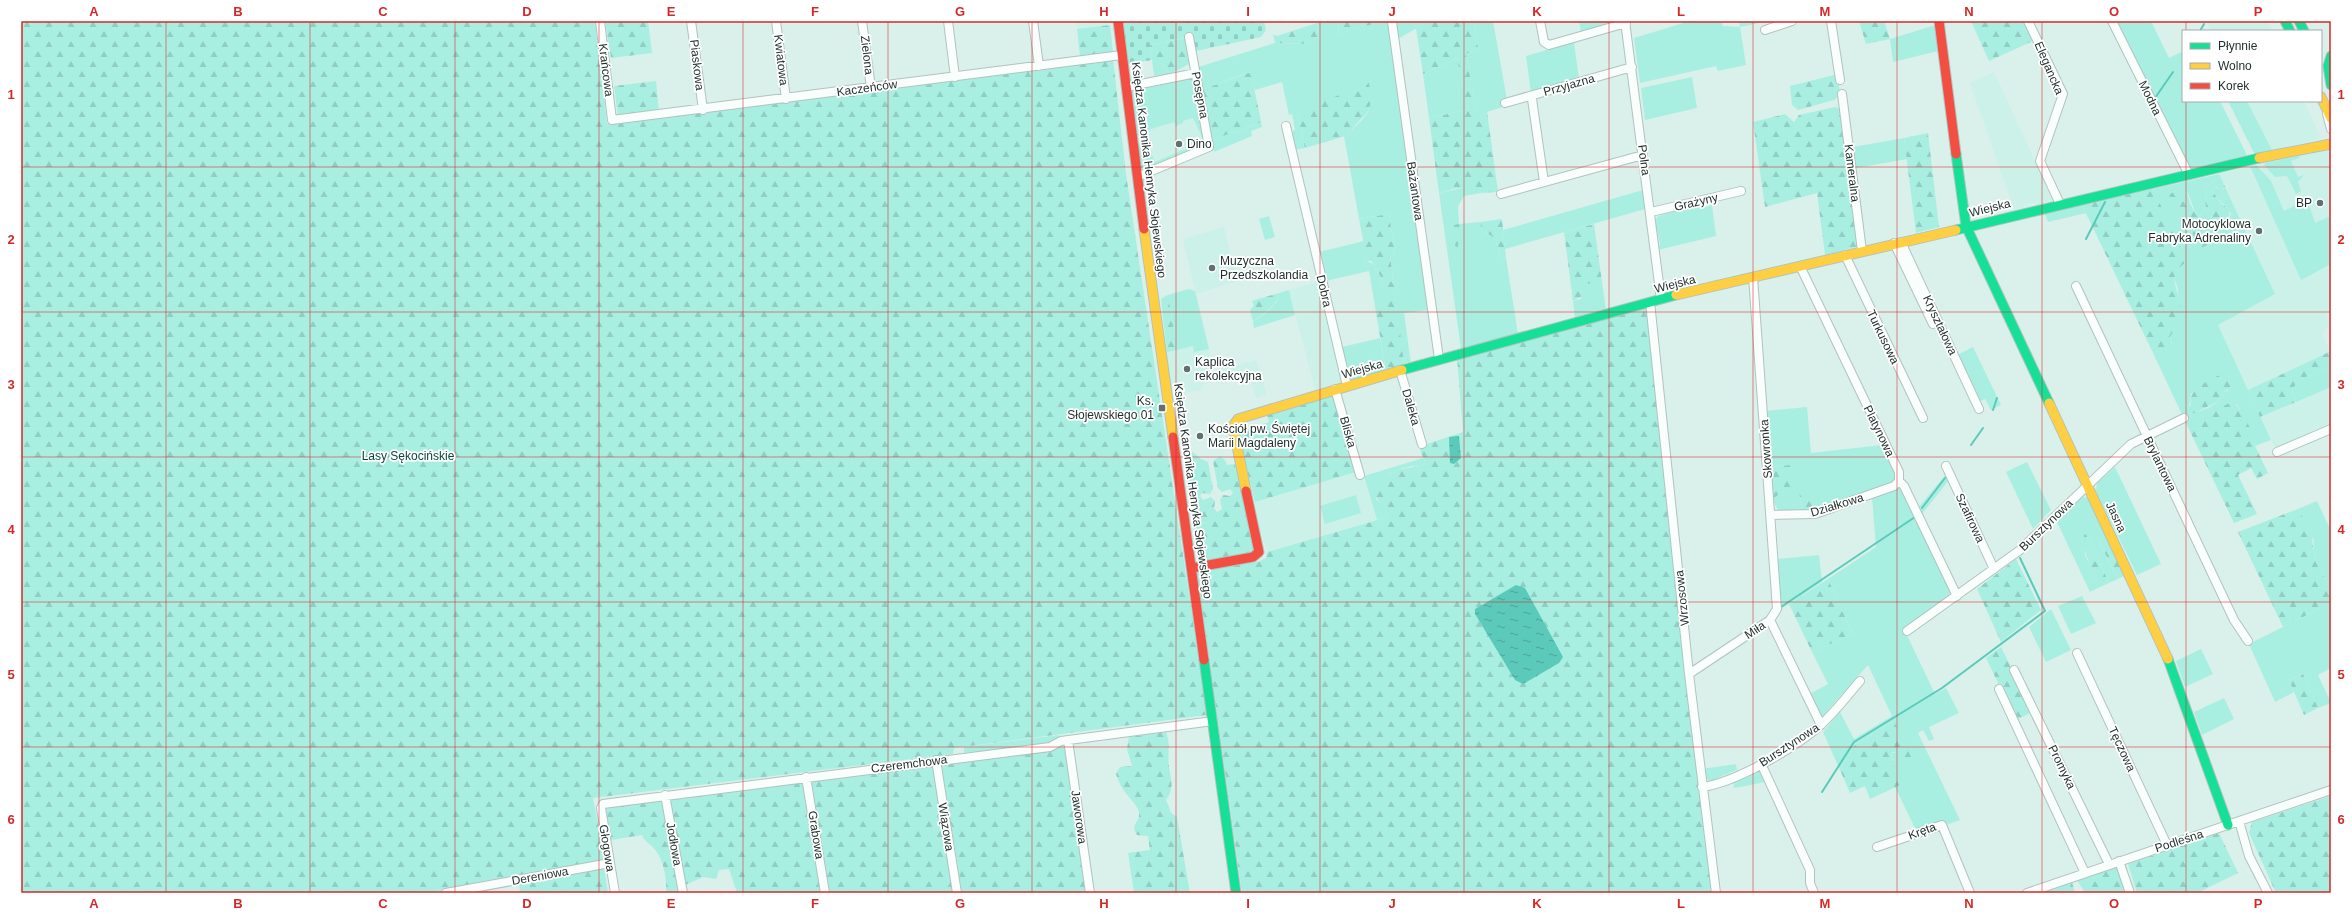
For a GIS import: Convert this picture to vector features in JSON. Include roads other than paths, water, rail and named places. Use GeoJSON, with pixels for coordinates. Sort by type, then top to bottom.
{"type":"FeatureCollection","features":[{"type":"Feature","properties":{"kind":"street","name":"Krańcowa"},"geometry":{"type":"LineString","coordinates":[[600,21],[612,120]]}},
{"type":"Feature","properties":{"kind":"street","name":"Piaskowa"},"geometry":{"type":"LineString","coordinates":[[692,21],[703,110]]}},
{"type":"Feature","properties":{"kind":"street","name":"Kwiatowa"},"geometry":{"type":"LineString","coordinates":[[776,21],[786,99]]}},
{"type":"Feature","properties":{"kind":"street","name":"Zielona"},"geometry":{"type":"LineString","coordinates":[[862,21],[871,88]]}},
{"type":"Feature","properties":{"kind":"street"},"geometry":{"type":"LineString","coordinates":[[948,21],[955,77]]}},
{"type":"Feature","properties":{"kind":"street"},"geometry":{"type":"LineString","coordinates":[[1033,21],[1039,66]]}},
{"type":"Feature","properties":{"kind":"street","name":"Księdza Kanonika Henryka Słojewskiego"},"geometry":{"type":"LineString","coordinates":[[1118,21],[1137,177],[1214,720],[1236,893]]}},
{"type":"Feature","properties":{"kind":"street"},"geometry":{"type":"LineString","coordinates":[[1540,21],[1544,42],[1549,45],[1626,22]]}},
{"type":"Feature","properties":{"kind":"street"},"geometry":{"type":"LineString","coordinates":[[1765,30],[1792,21]]}},
{"type":"Feature","properties":{"kind":"street"},"geometry":{"type":"LineString","coordinates":[[1831,21],[1840,80]]}},
{"type":"Feature","properties":{"kind":"street","name":"Jasna"},"geometry":{"type":"LineString","coordinates":[[1939,21],[1966,226],[2163,646],[2228,825]]}},
{"type":"Feature","properties":{"kind":"street","name":"Elegancka"},"geometry":{"type":"LineString","coordinates":[[2028,21],[2063,94],[2040,161],[2060,204]]}},
{"type":"Feature","properties":{"kind":"street","name":"Modna"},"geometry":{"type":"LineString","coordinates":[[2112,21],[2189,176]]}},
{"type":"Feature","properties":{"kind":"street"},"geometry":{"type":"LineString","coordinates":[[2285,21],[2290,30]]}},
{"type":"Feature","properties":{"kind":"street"},"geometry":{"type":"LineString","coordinates":[[2299,21],[2304,30]]}},
{"type":"Feature","properties":{"kind":"street","name":"Bażantowa"},"geometry":{"type":"LineString","coordinates":[[1392,22],[1439,359]]}},
{"type":"Feature","properties":{"kind":"street","name":"Polna"},"geometry":{"type":"LineString","coordinates":[[1626,22],[1652,212],[1661,299]]}},
{"type":"Feature","properties":{"kind":"street","name":"Posępna"},"geometry":{"type":"LineString","coordinates":[[1137,177],[1209,147],[1189,37]]}},
{"type":"Feature","properties":{"kind":"street","name":"Kaczeńców"},"geometry":{"type":"LineString","coordinates":[[612,120],[703,110],[1122,55]]}},
{"type":"Feature","properties":{"kind":"street"},"geometry":{"type":"LineString","coordinates":[[2331,56],[2328,66],[2331,85]]}},
{"type":"Feature","properties":{"kind":"street","name":"Przyjazna"},"geometry":{"type":"LineString","coordinates":[[1505,103],[1632,67]]}},
{"type":"Feature","properties":{"kind":"street"},"geometry":{"type":"LineString","coordinates":[[2322,70],[2331,89]]}},
{"type":"Feature","properties":{"kind":"street"},"geometry":{"type":"LineString","coordinates":[[1126,87],[1196,73]]}},
{"type":"Feature","properties":{"kind":"street","name":"Kameralna"},"geometry":{"type":"LineString","coordinates":[[1842,94],[1862,251]]}},
{"type":"Feature","properties":{"kind":"street","name":"Przyjazna"},"geometry":{"type":"LineString","coordinates":[[1532,99],[1544,182]]}},
{"type":"Feature","properties":{"kind":"street"},"geometry":{"type":"LineString","coordinates":[[2323,100],[2331,118]]}},
{"type":"Feature","properties":{"kind":"street"},"geometry":{"type":"LineString","coordinates":[[2323,100],[2331,129]]}},
{"type":"Feature","properties":{"kind":"street","name":"Dobra"},"geometry":{"type":"LineString","coordinates":[[1286,126],[1347,386]]}},
{"type":"Feature","properties":{"kind":"street","name":"Wiejska"},"geometry":{"type":"LineString","coordinates":[[1192,568],[1253,558],[1259,552],[1238,457],[1234,423],[1244,416],[1439,359],[1661,299],[2060,204],[2189,176],[2329,141]]}},
{"type":"Feature","properties":{"kind":"street"},"geometry":{"type":"LineString","coordinates":[[1501,194],[1643,155]]}},
{"type":"Feature","properties":{"kind":"street","name":"Grażyny"},"geometry":{"type":"LineString","coordinates":[[1652,212],[1741,191]]}},
{"type":"Feature","properties":{"kind":"street"},"geometry":{"type":"LineString","coordinates":[[1898,242],[1956,372]]}},
{"type":"Feature","properties":{"kind":"street","name":"Kryształowa"},"geometry":{"type":"LineString","coordinates":[[1898,242],[1979,409]]}},
{"type":"Feature","properties":{"kind":"street","name":"Turkusowa"},"geometry":{"type":"LineString","coordinates":[[1845,255],[1923,418]]}},
{"type":"Feature","properties":{"kind":"street","name":"Platynowa"},"geometry":{"type":"LineString","coordinates":[[1800,266],[1899,472],[1899,481],[1904,486],[1957,596]]}},
{"type":"Feature","properties":{"kind":"street","name":"Skowronka"},"geometry":{"type":"LineString","coordinates":[[1753,277],[1777,609],[1770,620]]}},
{"type":"Feature","properties":{"kind":"street","name":"Brylantowa"},"geometry":{"type":"LineString","coordinates":[[2076,286],[2234,620],[2248,641]]}},
{"type":"Feature","properties":{"kind":"street","name":"Wrzosowa"},"geometry":{"type":"LineString","coordinates":[[1650,302],[1689,674],[1716,893]]}},
{"type":"Feature","properties":{"kind":"street","name":"Daleka"},"geometry":{"type":"LineString","coordinates":[[1400,370],[1422,444]]}},
{"type":"Feature","properties":{"kind":"street","name":"Bliska"},"geometry":{"type":"LineString","coordinates":[[1335,389],[1360,475]]}},
{"type":"Feature","properties":{"kind":"street","name":"Bursztynowa"},"geometry":{"type":"LineString","coordinates":[[1907,631],[2025,546],[2130,444],[2184,418]]}},
{"type":"Feature","properties":{"kind":"street"},"geometry":{"type":"LineString","coordinates":[[2277,452],[2331,429]]}},
{"type":"Feature","properties":{"kind":"street","name":"Szafirowa"},"geometry":{"type":"LineString","coordinates":[[1946,466],[1994,569]]}},
{"type":"Feature","properties":{"kind":"street","name":"Działkowa"},"geometry":{"type":"LineString","coordinates":[[1771,516],[1815,514],[1894,486],[1899,481]]}},
{"type":"Feature","properties":{"kind":"street","name":"Miła"},"geometry":{"type":"LineString","coordinates":[[1689,674],[1770,620],[1821,725]]}},
{"type":"Feature","properties":{"kind":"street","name":"Tęczowa"},"geometry":{"type":"LineString","coordinates":[[2077,653],[2167,845]]}},
{"type":"Feature","properties":{"kind":"street","name":"Promyka"},"geometry":{"type":"LineString","coordinates":[[2014,670],[2109,864]]}},
{"type":"Feature","properties":{"kind":"street","name":"Bursztynowa"},"geometry":{"type":"LineString","coordinates":[[1702,787],[1714,785],[1761,764],[1821,725],[1860,681]]}},
{"type":"Feature","properties":{"kind":"street"},"geometry":{"type":"LineString","coordinates":[[1999,689],[2085,873]]}},
{"type":"Feature","properties":{"kind":"street","name":"Czeremchowa"},"geometry":{"type":"LineString","coordinates":[[603,804],[936,760],[1050,747],[1068,740],[1214,720]]}},
{"type":"Feature","properties":{"kind":"street","name":"Jaworowa"},"geometry":{"type":"LineString","coordinates":[[1068,740],[1090,893]]}},
{"type":"Feature","properties":{"kind":"street","name":"Wiązowa"},"geometry":{"type":"LineString","coordinates":[[936,760],[957,893]]}},
{"type":"Feature","properties":{"kind":"street"},"geometry":{"type":"LineString","coordinates":[[1764,770],[1810,870],[1810,883],[1814,893]]}},
{"type":"Feature","properties":{"kind":"street","name":"Grabowa"},"geometry":{"type":"LineString","coordinates":[[806,777],[825,893]]}},
{"type":"Feature","properties":{"kind":"street","name":"Podleśna"},"geometry":{"type":"LineString","coordinates":[[2027,893],[2331,790]]}},
{"type":"Feature","properties":{"kind":"street","name":"Jodłowa"},"geometry":{"type":"LineString","coordinates":[[665,795],[683,893]]}},
{"type":"Feature","properties":{"kind":"street","name":"Głogowa"},"geometry":{"type":"LineString","coordinates":[[603,804],[601,806],[615,893]]}},
{"type":"Feature","properties":{"kind":"street"},"geometry":{"type":"LineString","coordinates":[[2239,821],[2249,856],[2268,893]]}},
{"type":"Feature","properties":{"kind":"street","name":"Kręta"},"geometry":{"type":"LineString","coordinates":[[1877,847],[1942,825],[1970,893]]}},
{"type":"Feature","properties":{"kind":"street"},"geometry":{"type":"LineString","coordinates":[[2119,861],[2130,893]]}},
{"type":"Feature","properties":{"kind":"street","name":"Dereniowa"},"geometry":{"type":"LineString","coordinates":[[446,893],[460,892],[610,863]]}},
{"type":"Feature","properties":{"kind":"water"},"geometry":{"type":"Polygon","coordinates":[[[1459,436],[1461,458],[1454,464],[1450,463],[1449,437],[1459,436]]]}},
{"type":"Feature","properties":{"kind":"water"},"geometry":{"type":"Polygon","coordinates":[[[1516,585],[1525,588],[1563,657],[1559,663],[1523,684],[1515,680],[1475,614],[1475,609],[1516,585]]]}},
{"type":"Feature","properties":{"kind":"waterway"},"geometry":{"type":"LineString","coordinates":[[2201,30],[2204,24]]}},
{"type":"Feature","properties":{"kind":"waterway"},"geometry":{"type":"LineString","coordinates":[[2155,98],[2173,72]]}},
{"type":"Feature","properties":{"kind":"waterway"},"geometry":{"type":"LineString","coordinates":[[2086,239],[2105,202]]}},
{"type":"Feature","properties":{"kind":"waterway"},"geometry":{"type":"LineString","coordinates":[[1993,410],[1997,398]]}},
{"type":"Feature","properties":{"kind":"waterway"},"geometry":{"type":"LineString","coordinates":[[1971,445],[1983,428]]}},
{"type":"Feature","properties":{"kind":"waterway"},"geometry":{"type":"LineString","coordinates":[[1922,508],[1945,478]]}},
{"type":"Feature","properties":{"kind":"waterway"},"geometry":{"type":"LineString","coordinates":[[1781,607],[1915,517]]}},
{"type":"Feature","properties":{"kind":"waterway"},"geometry":{"type":"LineString","coordinates":[[1822,792],[1854,742],[1942,688],[2045,611],[2020,558]]}},
{"type":"Feature","properties":{"kind":"place","name":"Dino"},"geometry":{"type":"Point","coordinates":[1179,144]}},
{"type":"Feature","properties":{"kind":"place","name":"BP"},"geometry":{"type":"Point","coordinates":[2320,203]}},
{"type":"Feature","properties":{"kind":"place","name":"Motocyklowa Fabryka Adrenaliny"},"geometry":{"type":"Point","coordinates":[2259,231]}},
{"type":"Feature","properties":{"kind":"place","name":"Muzyczna Przedszkolandia"},"geometry":{"type":"Point","coordinates":[1212,268]}},
{"type":"Feature","properties":{"kind":"place","name":"Kaplica rekolekcyjna"},"geometry":{"type":"Point","coordinates":[1187,369]}},
{"type":"Feature","properties":{"kind":"place","name":"Ks. Słojewskiego 01"},"geometry":{"type":"Point","coordinates":[1162,408]}},
{"type":"Feature","properties":{"kind":"place","name":"Kościół pw. Świętej Marii Magdaleny"},"geometry":{"type":"Point","coordinates":[1200,436]}},
{"type":"Feature","properties":{"kind":"park label","name":"Lasy Sękocińskie"},"geometry":{"type":"Point","coordinates":[408,456]}}]}
